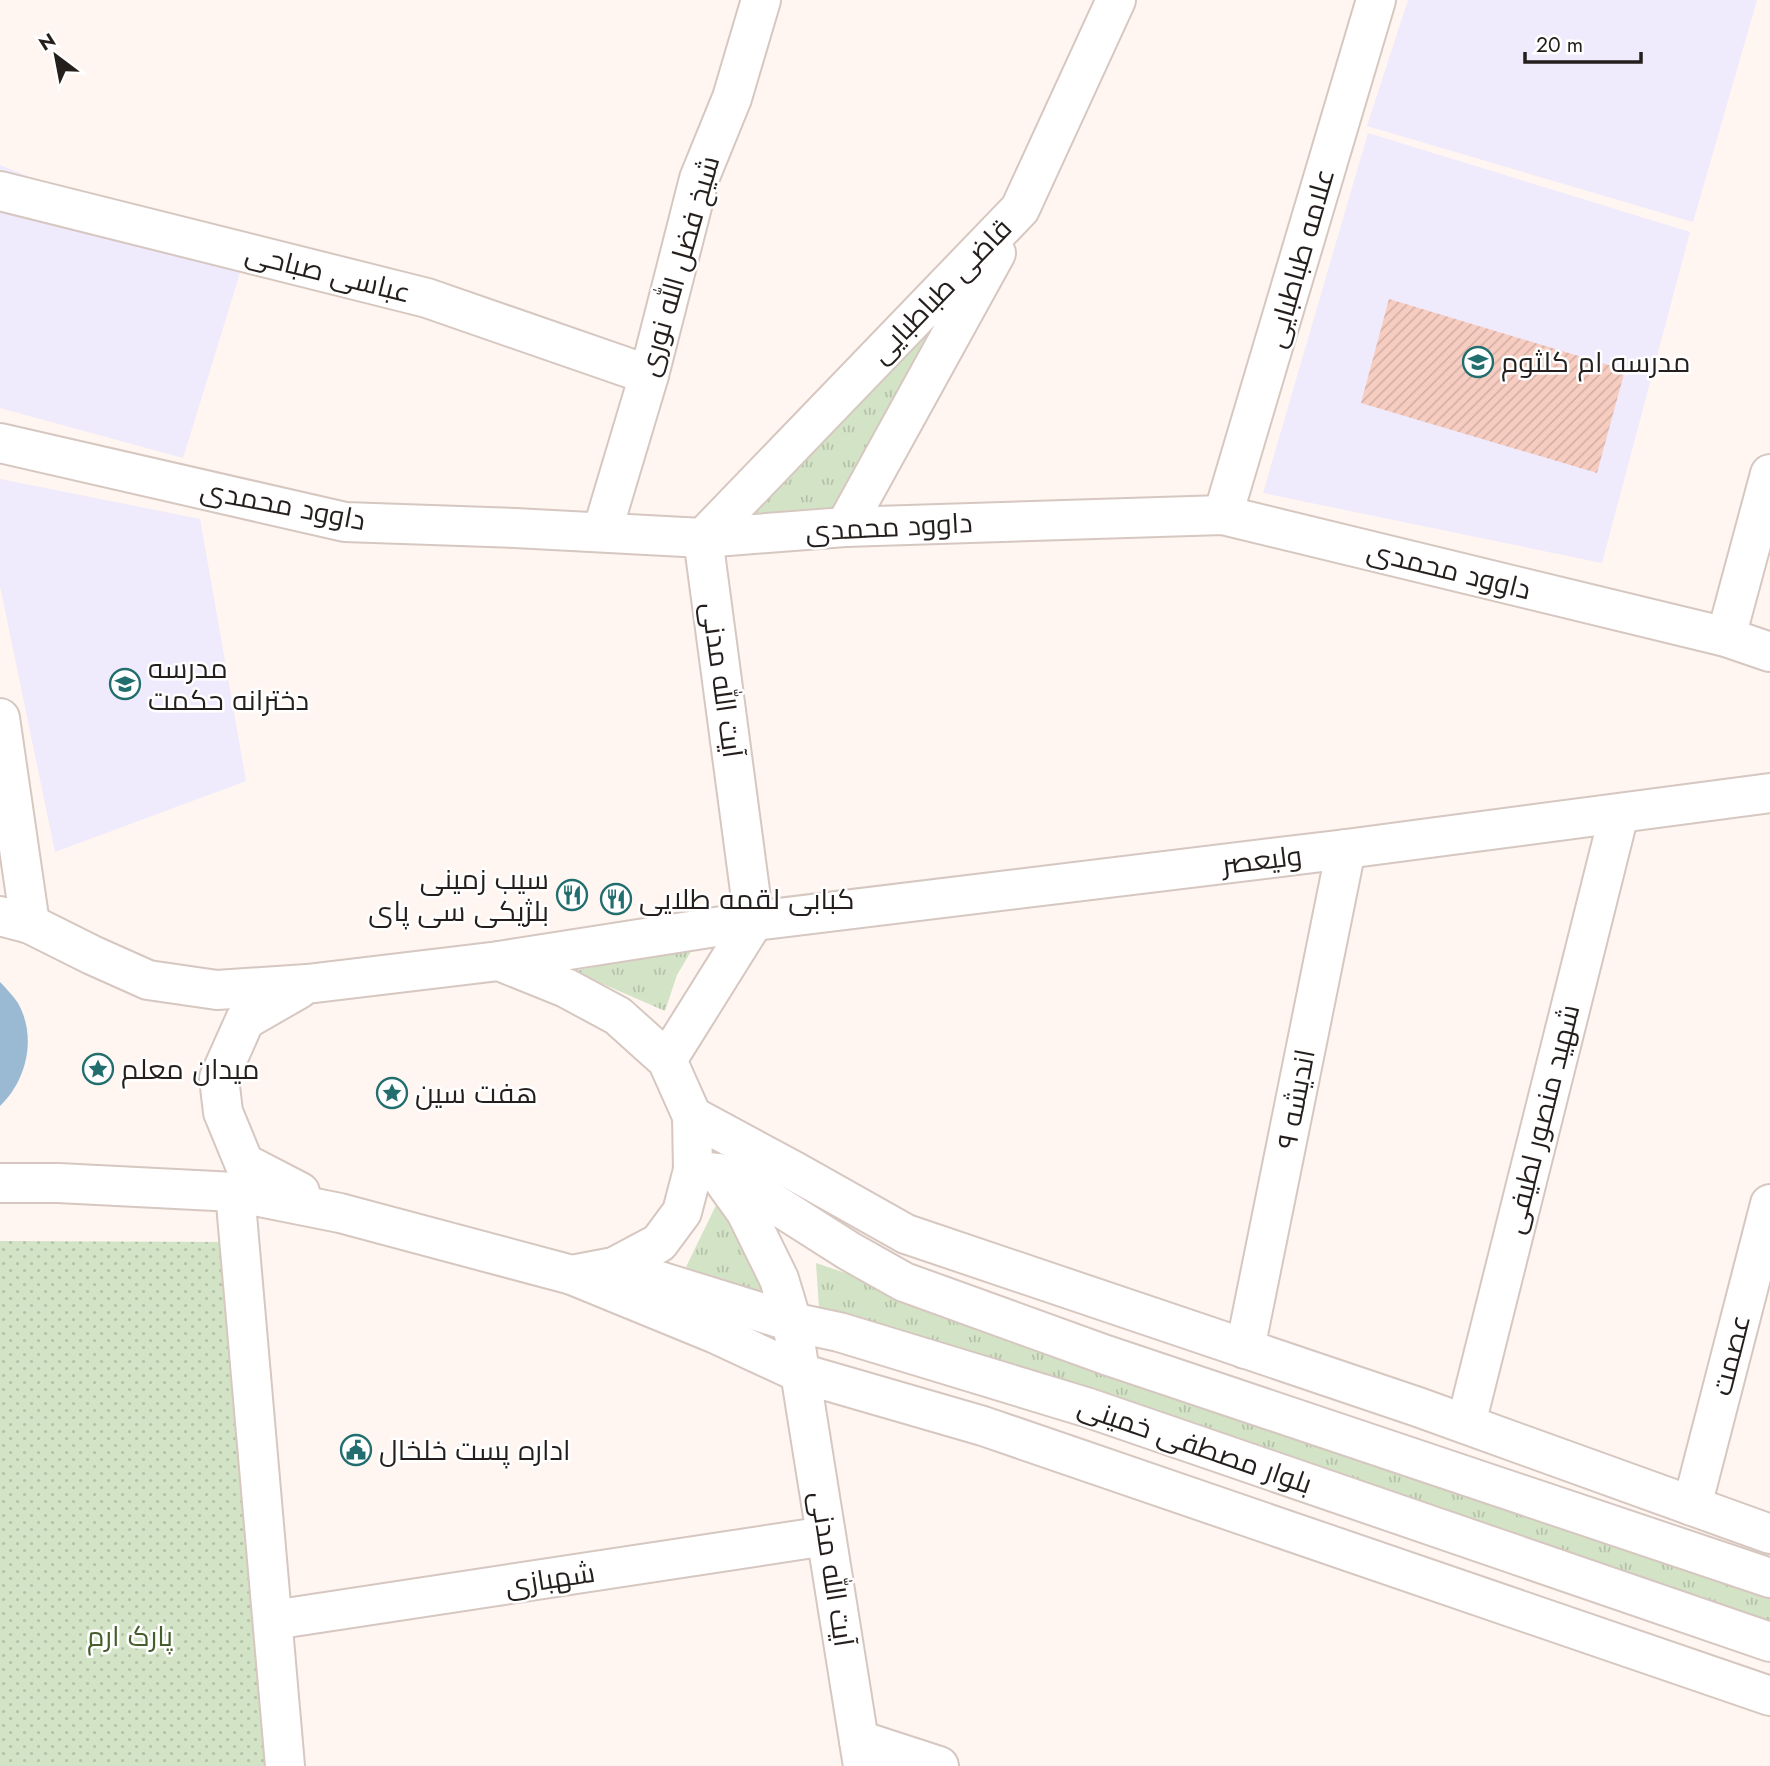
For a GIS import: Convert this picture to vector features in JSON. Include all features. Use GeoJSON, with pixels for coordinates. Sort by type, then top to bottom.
{"type":"FeatureCollection","features":[{"type":"Feature","properties":{"kind":"street","name":"شیخ فضل الله نوری"},"geometry":{"type":"LineString","coordinates":[[603,528],[649,375],[699,179],[732,98],[761,0]]}},
{"type":"Feature","properties":{"kind":"street","name":"قاضی طباطبایی"},"geometry":{"type":"LineString","coordinates":[[703,538],[1020,209],[1116,0]]}},
{"type":"Feature","properties":{"kind":"street","name":"علامه طباطبایی"},"geometry":{"type":"LineString","coordinates":[[1223,515],[1376,0]]}},
{"type":"Feature","properties":{"kind":"street","name":"عباسی صباحی"},"geometry":{"type":"LineString","coordinates":[[0,191],[427,298],[649,375]]}},
{"type":"Feature","properties":{"kind":"street"},"geometry":{"type":"LineString","coordinates":[[845,527],[1020,209]]}},
{"type":"Feature","properties":{"kind":"street","name":"داوود محمدی"},"geometry":{"type":"LineString","coordinates":[[0,443],[345,522],[603,528],[703,538],[845,527],[1223,515],[1726,637],[1770,652]]}},
{"type":"Feature","properties":{"kind":"street"},"geometry":{"type":"LineString","coordinates":[[1726,637],[1770,474]]}},
{"type":"Feature","properties":{"kind":"street","name":"آیت الله مدنی"},"geometry":{"type":"LineString","coordinates":[[703,538],[754,921]]}},
{"type":"Feature","properties":{"kind":"street"},"geometry":{"type":"LineString","coordinates":[[0,718],[15,919],[148,980],[217,990],[307,984],[499,961],[566,988],[618,1016],[667,1060],[692,1116],[706,1171],[682,1212],[659,1243],[614,1267],[572,1275]]}},
{"type":"Feature","properties":{"kind":"street","name":"ولیعصر"},"geometry":{"type":"LineString","coordinates":[[499,961],[754,921],[1346,849],[1770,793]]}},
{"type":"Feature","properties":{"kind":"street","name":"شهید منصور لطیفی"},"geometry":{"type":"LineString","coordinates":[[1466,1424],[1619,814]]}},
{"type":"Feature","properties":{"kind":"street","name":"اندیشه ۹"},"geometry":{"type":"LineString","coordinates":[[1245,1349],[1346,849]]}},
{"type":"Feature","properties":{"kind":"street"},"geometry":{"type":"LineString","coordinates":[[667,1060],[754,921]]}},
{"type":"Feature","properties":{"kind":"street"},"geometry":{"type":"LineString","coordinates":[[307,984],[246,1020],[219,1078],[223,1112],[244,1163],[340,1213]]}},
{"type":"Feature","properties":{"kind":"street"},"geometry":{"type":"LineString","coordinates":[[692,1116],[906,1234],[1466,1424],[1770,1534]]}},
{"type":"Feature","properties":{"kind":"street","name":"آیت‌ الله مدنی"},"geometry":{"type":"LineString","coordinates":[[706,1171],[746,1212],[779,1279],[792,1322],[861,1753]]}},
{"type":"Feature","properties":{"kind":"street","name":"بلوار مصطفی خمینی"},"geometry":{"type":"LineString","coordinates":[[706,1171],[752,1190],[904,1282],[1107,1354],[1770,1578]]}},
{"type":"Feature","properties":{"kind":"street"},"geometry":{"type":"LineString","coordinates":[[0,1183],[58,1183],[235,1192],[340,1213],[572,1275],[716,1334],[800,1373],[984,1426],[1770,1696]]}},
{"type":"Feature","properties":{"kind":"street"},"geometry":{"type":"LineString","coordinates":[[235,1192],[285,1766]]}},
{"type":"Feature","properties":{"kind":"street","name":"عصمت"},"geometry":{"type":"LineString","coordinates":[[1692,1506],[1770,1204]]}},
{"type":"Feature","properties":{"kind":"street","name":"بلوار مصطفی خمینی"},"geometry":{"type":"LineString","coordinates":[[614,1267],[1089,1408],[1770,1642]]}},
{"type":"Feature","properties":{"kind":"street","name":"شهبازی"},"geometry":{"type":"LineString","coordinates":[[273,1620],[826,1536]]}},
{"type":"Feature","properties":{"kind":"street"},"geometry":{"type":"LineString","coordinates":[[861,1753],[939,1766]]}},
{"type":"Feature","properties":{"kind":"shaded area"},"geometry":{"type":"Polygon","coordinates":[[[1408,0],[1757,0],[1693,222],[1367,126],[1408,0]]]}},
{"type":"Feature","properties":{"kind":"shaded area","name":"مدرسه ام کلثوم"},"geometry":{"type":"Polygon","coordinates":[[[1368,133],[1690,232],[1602,563],[1263,493],[1368,133]]]}},
{"type":"Feature","properties":{"kind":"shaded area"},"geometry":{"type":"Polygon","coordinates":[[[0,165],[243,263],[183,458],[0,408],[0,165]]]}},
{"type":"Feature","properties":{"kind":"shaded area","name":"مدرسه دخترانه حکمت"},"geometry":{"type":"Polygon","coordinates":[[[0,479],[200,519],[246,781],[55,852],[0,586],[0,479]]]}},
{"type":"Feature","properties":{"kind":"green space"},"geometry":{"type":"Polygon","coordinates":[[[975,274],[839,514],[737,520],[975,274]]]}},
{"type":"Feature","properties":{"kind":"green space"},"geometry":{"type":"Polygon","coordinates":[[[693,948],[677,975],[665,1011],[573,971],[693,948]]]}},
{"type":"Feature","properties":{"kind":"green space"},"geometry":{"type":"Polygon","coordinates":[[[721,1195],[769,1292],[760,1298],[686,1267],[721,1195]]]}},
{"type":"Feature","properties":{"kind":"green space","name":"پارک ارم"},"geometry":{"type":"Polygon","coordinates":[[[0,1241],[230,1242],[271,1766],[0,1766],[0,1241]]]}},
{"type":"Feature","properties":{"kind":"green space"},"geometry":{"type":"Polygon","coordinates":[[[816,1263],[1770,1586],[1770,1630],[819,1308],[816,1263]]]}},
{"type":"Feature","properties":{"kind":"water"},"geometry":{"type":"Polygon","coordinates":[[[0,982],[18,1003],[24,1016],[28,1044],[23,1071],[17,1084],[0,1106],[0,982]]]}},
{"type":"Feature","properties":{"kind":"building"},"geometry":{"type":"Polygon","coordinates":[[[1389,299],[1625,370],[1597,473],[1361,403],[1389,299]]]}},
{"type":"Feature","properties":{"kind":"place","name":"مدرسه ام کلثوم"},"geometry":{"type":"Point","coordinates":[1478,362]}},
{"type":"Feature","properties":{"kind":"place","name":"مدرسه دخترانه حکمت"},"geometry":{"type":"Point","coordinates":[125,684]}},
{"type":"Feature","properties":{"kind":"place","name":"سیب زمینی بلژیکی سی پای"},"geometry":{"type":"Point","coordinates":[572,895]}},
{"type":"Feature","properties":{"kind":"place","name":"کبابی لقمه طلایی"},"geometry":{"type":"Point","coordinates":[616,899]}},
{"type":"Feature","properties":{"kind":"place","name":"میدان معلم"},"geometry":{"type":"Point","coordinates":[98,1069]}},
{"type":"Feature","properties":{"kind":"place","name":"هفت سین"},"geometry":{"type":"Point","coordinates":[392,1093]}},
{"type":"Feature","properties":{"kind":"place","name":"اداره پست خلخال"},"geometry":{"type":"Point","coordinates":[356,1450]}}]}
